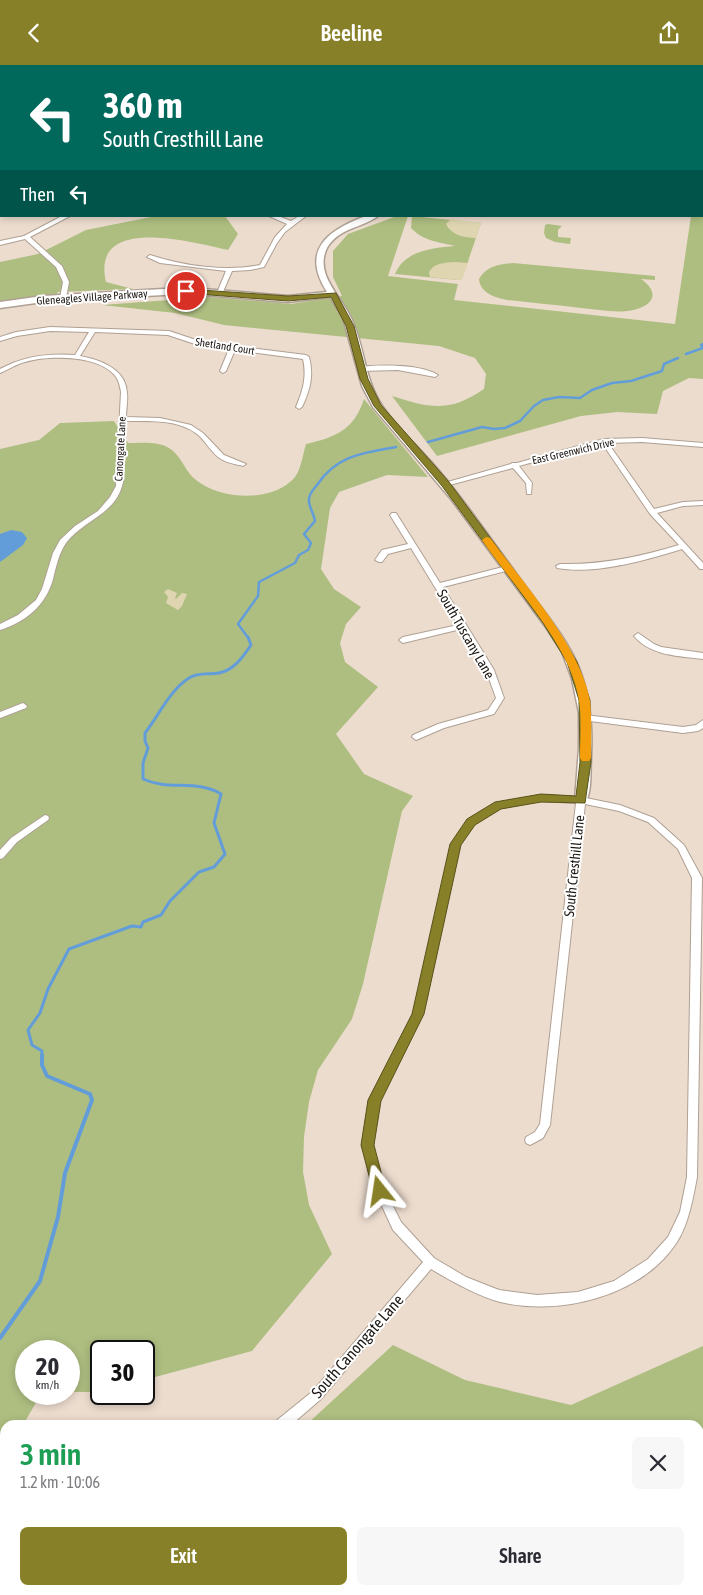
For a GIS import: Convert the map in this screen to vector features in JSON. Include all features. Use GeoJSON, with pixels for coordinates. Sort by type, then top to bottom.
{"type":"FeatureCollection","features":[{"type":"Feature","properties":{"kind":"street"},"geometry":{"type":"LineString","coordinates":[[0,243],[26,237],[65,217]]}},
{"type":"Feature","properties":{"kind":"street"},"geometry":{"type":"LineString","coordinates":[[275,217],[290,223]]}},
{"type":"Feature","properties":{"kind":"street"},"geometry":{"type":"LineString","coordinates":[[150,257],[160,261],[230,269],[251,269],[262,266],[277,236],[290,223],[301,217]]}},
{"type":"Feature","properties":{"kind":"street","name":"South Cresthill Lane"},"geometry":{"type":"LineString","coordinates":[[372,217],[342,229],[326,244],[320,256],[322,278],[350,326],[360,369],[368,390],[378,406],[446,484],[565,649],[581,687],[584,700],[586,762],[548,1106],[545,1125],[539,1135],[530,1141]]}},
{"type":"Feature","properties":{"kind":"street"},"geometry":{"type":"LineString","coordinates":[[26,237],[59,266],[66,282],[63,298]]}},
{"type":"Feature","properties":{"kind":"street"},"geometry":{"type":"LineString","coordinates":[[220,293],[230,269]]}},
{"type":"Feature","properties":{"kind":"street","name":"Gleneagles Village Parkway"},"geometry":{"type":"LineString","coordinates":[[0,305],[63,298],[186,291],[288,299],[333,294]]}},
{"type":"Feature","properties":{"kind":"street","name":"Shetland Court"},"geometry":{"type":"LineString","coordinates":[[0,339],[16,333],[50,329],[169,333],[201,344],[306,357],[310,370],[308,385],[299,407]]}},
{"type":"Feature","properties":{"kind":"street"},"geometry":{"type":"LineString","coordinates":[[77,357],[93,330]]}},
{"type":"Feature","properties":{"kind":"street"},"geometry":{"type":"LineString","coordinates":[[223,371],[232,348]]}},
{"type":"Feature","properties":{"kind":"street","name":"Canongate Lane"},"geometry":{"type":"LineString","coordinates":[[0,371],[12,368],[24,360],[51,356],[77,357],[105,365],[119,378],[124,392],[119,486],[115,496],[99,515],[78,528],[63,542],[53,563],[46,590],[37,604],[12,623],[0,627]]}},
{"type":"Feature","properties":{"kind":"street"},"geometry":{"type":"LineString","coordinates":[[360,369],[387,366],[413,369],[435,375]]}},
{"type":"Feature","properties":{"kind":"street"},"geometry":{"type":"LineString","coordinates":[[122,419],[161,420],[181,424],[196,431],[208,440],[223,458],[243,464]]}},
{"type":"Feature","properties":{"kind":"street","name":"East Greenwich Drive"},"geometry":{"type":"LineString","coordinates":[[446,484],[604,441],[626,439],[703,445]]}},
{"type":"Feature","properties":{"kind":"street"},"geometry":{"type":"LineString","coordinates":[[604,441],[652,513],[703,567]]}},
{"type":"Feature","properties":{"kind":"street"},"geometry":{"type":"LineString","coordinates":[[514,464],[528,483],[529,493]]}},
{"type":"Feature","properties":{"kind":"street"},"geometry":{"type":"LineString","coordinates":[[652,513],[683,504],[703,503]]}},
{"type":"Feature","properties":{"kind":"street","name":"South Tuscany Lane"},"geometry":{"type":"LineString","coordinates":[[394,515],[490,670],[500,698],[491,712],[441,726],[416,737]]}},
{"type":"Feature","properties":{"kind":"street"},"geometry":{"type":"LineString","coordinates":[[379,560],[385,552],[412,545]]}},
{"type":"Feature","properties":{"kind":"street"},"geometry":{"type":"LineString","coordinates":[[560,566],[581,568],[649,557],[685,546]]}},
{"type":"Feature","properties":{"kind":"street"},"geometry":{"type":"LineString","coordinates":[[439,586],[507,568]]}},
{"type":"Feature","properties":{"kind":"street"},"geometry":{"type":"LineString","coordinates":[[402,640],[463,626]]}},
{"type":"Feature","properties":{"kind":"street"},"geometry":{"type":"LineString","coordinates":[[638,636],[644,644],[665,650],[703,656]]}},
{"type":"Feature","properties":{"kind":"street"},"geometry":{"type":"LineString","coordinates":[[0,715],[23,706]]}},
{"type":"Feature","properties":{"kind":"street"},"geometry":{"type":"LineString","coordinates":[[585,718],[683,730],[698,728],[703,723]]}},
{"type":"Feature","properties":{"kind":"street"},"geometry":{"type":"LineString","coordinates":[[541,798],[581,800],[620,808],[652,820],[682,847],[697,878],[692,1177],[686,1212],[672,1241],[652,1263],[617,1286],[578,1298],[537,1301],[499,1295],[462,1281],[430,1262],[397,1225],[380,1191],[367,1145],[374,1100],[418,1014],[456,844],[471,822],[499,805],[541,798]]}},
{"type":"Feature","properties":{"kind":"street"},"geometry":{"type":"LineString","coordinates":[[0,856],[14,840],[45,818]]}},
{"type":"Feature","properties":{"kind":"street","name":"South Canongate Lane"},"geometry":{"type":"LineString","coordinates":[[289,1420],[317,1395],[430,1262]]}},
{"type":"Feature","properties":{"kind":"green space"},"geometry":{"type":"Polygon","coordinates":[[[151,217],[226,217],[238,234],[228,250],[171,239],[149,237],[129,240],[114,247],[105,261],[106,282],[133,289],[58,292],[56,295],[0,302],[0,262],[38,254],[86,230],[151,217]]]}},
{"type":"Feature","properties":{"kind":"green space"},"geometry":{"type":"Polygon","coordinates":[[[394,217],[408,217],[388,276],[458,284],[454,300],[675,324],[691,217],[703,217],[703,379],[689,378],[663,391],[657,414],[617,412],[581,416],[437,456],[392,396],[417,403],[439,406],[450,405],[472,397],[484,389],[486,374],[475,358],[439,346],[224,325],[175,313],[102,305],[209,297],[291,304],[342,296],[333,277],[333,251],[348,234],[394,217]]]}},
{"type":"Feature","properties":{"kind":"green space"},"geometry":{"type":"Polygon","coordinates":[[[412,217],[481,223],[462,279],[395,274],[400,266],[413,255],[429,249],[455,246],[421,236],[411,228],[412,217]]]}},
{"type":"Feature","properties":{"kind":"green space"},"geometry":{"type":"Polygon","coordinates":[[[545,225],[562,226],[558,230],[558,237],[571,238],[570,244],[555,242],[546,238],[544,233],[545,225]]]}},
{"type":"Feature","properties":{"kind":"green space"},"geometry":{"type":"Polygon","coordinates":[[[513,263],[655,276],[655,280],[641,279],[652,290],[651,300],[647,304],[635,310],[616,312],[507,300],[494,296],[482,288],[479,279],[485,271],[498,265],[513,263]]]}},
{"type":"Feature","properties":{"kind":"green space"},"geometry":{"type":"Polygon","coordinates":[[[364,399],[428,477],[387,475],[339,492],[330,508],[321,569],[334,589],[361,607],[346,624],[340,643],[345,662],[378,687],[336,734],[364,774],[413,796],[402,811],[363,984],[352,1019],[318,1070],[309,1102],[304,1137],[303,1172],[309,1205],[332,1254],[252,1351],[155,1377],[155,1340],[90,1340],[90,1392],[80,1392],[80,1340],[15,1340],[15,1405],[35,1405],[26,1420],[0,1420],[0,449],[39,440],[60,423],[114,421],[128,443],[155,443],[169,448],[177,455],[192,477],[207,487],[233,495],[261,495],[274,491],[295,477],[306,444],[335,435],[355,418],[364,399]]]}},
{"type":"Feature","properties":{"kind":"green space"},"geometry":{"type":"Polygon","coordinates":[[[393,1345],[465,1380],[571,1405],[703,1346],[703,1420],[311,1420],[393,1345]]]}},
{"type":"Feature","properties":{"kind":"sand"},"geometry":{"type":"Polygon","coordinates":[[[451,219],[481,223],[476,238],[463,236],[451,231],[446,224],[451,219]]]}},
{"type":"Feature","properties":{"kind":"sand"},"geometry":{"type":"Polygon","coordinates":[[[456,262],[468,263],[462,279],[430,277],[429,272],[434,266],[456,262]]]}},
{"type":"Feature","properties":{"kind":"sand"},"geometry":{"type":"Polygon","coordinates":[[[168,589],[177,593],[176,599],[182,593],[187,594],[182,606],[178,610],[166,603],[168,597],[164,592],[168,589]]]}},
{"type":"Feature","properties":{"kind":"water"},"geometry":{"type":"Polygon","coordinates":[[[11,530],[22,532],[27,538],[23,545],[0,562],[0,534],[11,530]]]}},
{"type":"Feature","properties":{"kind":"waterway"},"geometry":{"type":"LineString","coordinates":[[686,354],[703,348],[701,345],[703,344]]}},
{"type":"Feature","properties":{"kind":"waterway"},"geometry":{"type":"LineString","coordinates":[[428,442],[482,427],[505,428],[520,421],[534,406],[543,400],[559,397],[580,398],[592,390],[612,383],[631,381],[662,371],[664,364],[678,358]]}},
{"type":"Feature","properties":{"kind":"waterway"},"geometry":{"type":"LineString","coordinates":[[248,638],[238,624],[258,596],[259,582],[295,563],[299,555],[308,550],[311,543],[304,534],[315,521],[309,499],[314,489],[325,475],[342,461],[362,454],[396,447]]}},
{"type":"Feature","properties":{"kind":"waterway"},"geometry":{"type":"LineString","coordinates":[[0,1338],[40,1281],[58,1217],[65,1173],[92,1100],[90,1094],[47,1076],[42,1065],[42,1051],[32,1045],[28,1030],[40,1013],[48,989],[69,949],[132,926],[141,927],[143,922],[161,915],[170,901],[199,872],[214,867],[225,854],[214,823],[221,794],[202,787],[163,784],[143,779],[143,763],[148,748],[145,741],[145,733],[170,696],[182,683],[196,675],[215,674],[229,669],[238,662],[251,645],[248,638]]}},
{"type":"Feature","properties":{"kind":"slow traffic"},"geometry":{"type":"LineString","coordinates":[[486,540],[546,621],[572,662],[584,700],[586,758]]}},
{"type":"Feature","properties":{"kind":"route"},"geometry":{"type":"LineString","coordinates":[[186,291],[288,299],[333,294],[350,326],[360,369],[368,390],[385,415],[446,484],[546,621],[572,662],[584,700],[586,762],[581,800],[541,798],[499,805],[471,822],[456,844],[418,1014],[374,1100],[367,1145],[380,1191]]}}]}
